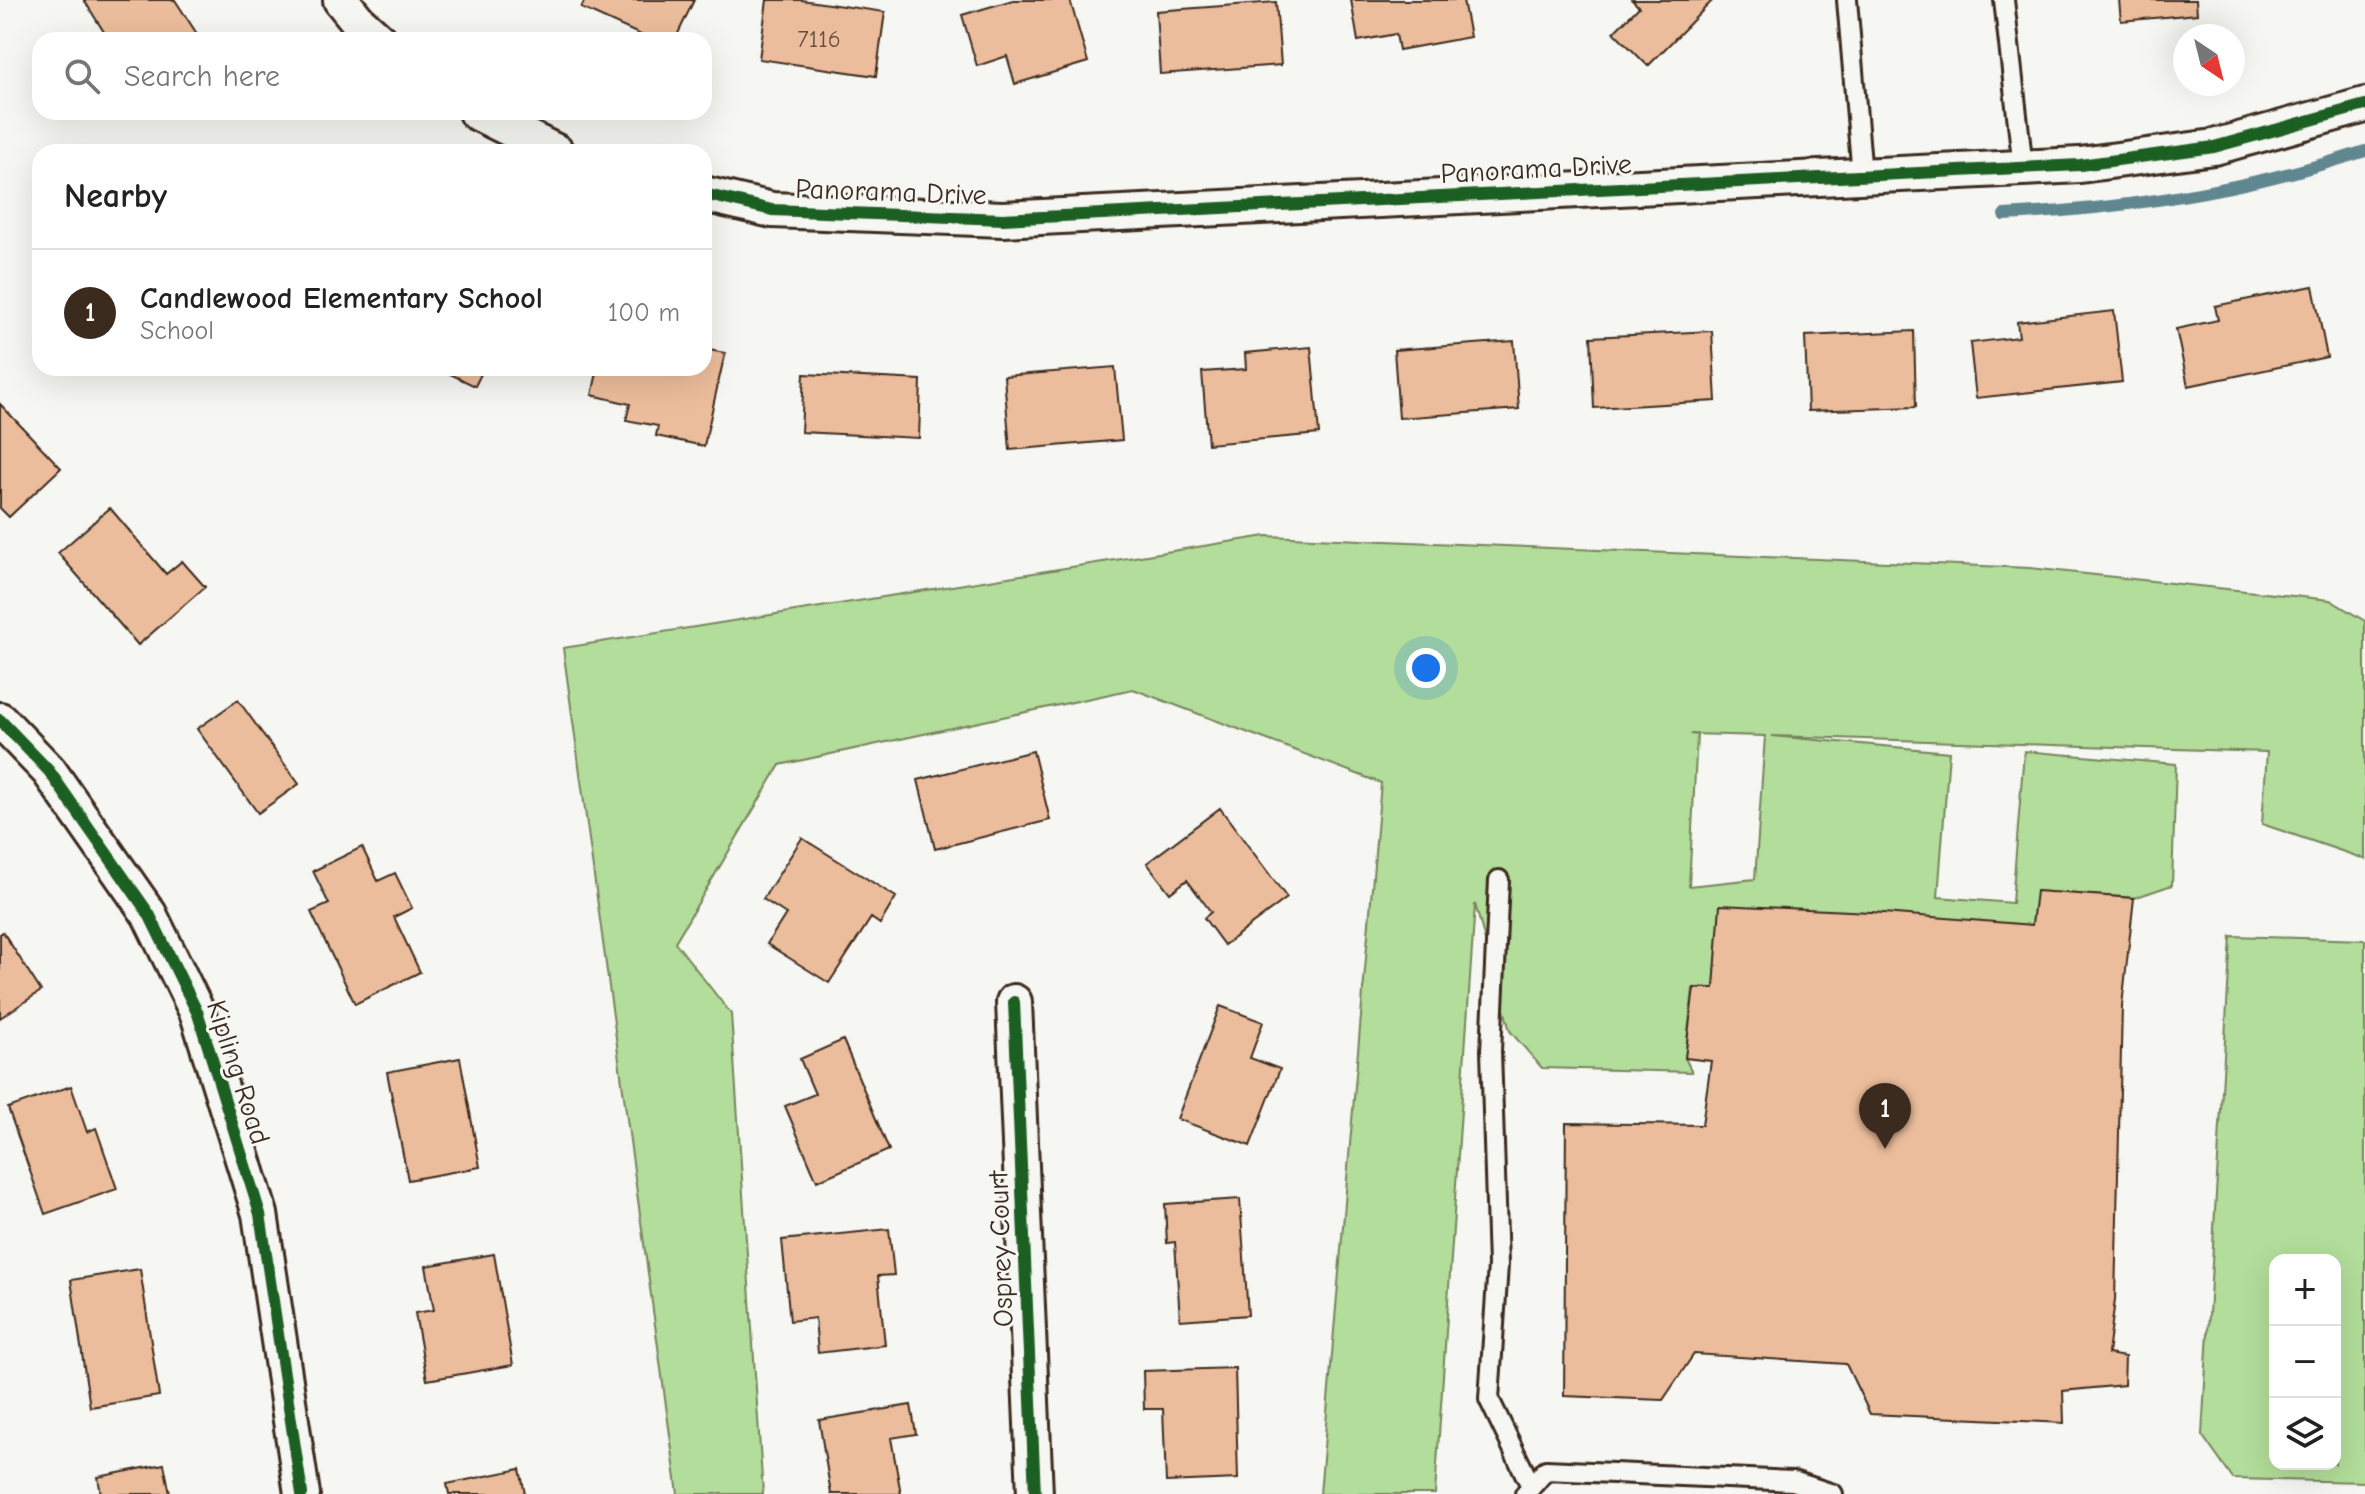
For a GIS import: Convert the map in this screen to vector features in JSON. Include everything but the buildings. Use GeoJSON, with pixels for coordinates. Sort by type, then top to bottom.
{"type":"FeatureCollection","features":[{"type":"Feature","properties":{"kind":"street"},"geometry":{"type":"LineString","coordinates":[[341,0],[370,32]]}},
{"type":"Feature","properties":{"kind":"street","name":"Panorama Drive"},"geometry":{"type":"LineString","coordinates":[[712,196],[772,210],[1003,219],[2080,165],[2214,147],[2365,105]]}},
{"type":"Feature","properties":{"kind":"street"},"geometry":{"type":"LineString","coordinates":[[492,120],[540,144]]}},
{"type":"Feature","properties":{"kind":"street","name":"Kipling Road"},"geometry":{"type":"LineString","coordinates":[[0,720],[49,771],[149,914],[198,1014],[260,1214],[302,1494]]}},
{"type":"Feature","properties":{"kind":"street","name":"Osprey Court"},"geometry":{"type":"LineString","coordinates":[[1014,1002],[1035,1494]]}},
{"type":"Feature","properties":{"kind":"lane"},"geometry":{"type":"LineString","coordinates":[[1847,0],[1862,176]]}},
{"type":"Feature","properties":{"kind":"lane"},"geometry":{"type":"LineString","coordinates":[[2004,0],[2023,168]]}},
{"type":"Feature","properties":{"kind":"lane"},"geometry":{"type":"LineString","coordinates":[[1499,880],[1491,1051],[1498,1265],[1489,1399],[1528,1490],[1546,1470],[1793,1481],[1833,1494]]}},
{"type":"Feature","properties":{"kind":"green space"},"geometry":{"type":"Polygon","coordinates":[[[1266,536],[2030,568],[2330,600],[2365,621],[2365,859],[2262,824],[2267,752],[1772,736],[1949,752],[1938,897],[2012,903],[2024,751],[2176,764],[2172,885],[2134,898],[2037,891],[2032,925],[1721,906],[1714,988],[1693,989],[1685,1058],[1692,1072],[1542,1068],[1510,1031],[1475,904],[1435,1494],[1320,1494],[1381,783],[1133,689],[780,765],[675,942],[731,1014],[763,1494],[678,1494],[563,648],[1266,536]],[[1690,734],[1697,735],[1689,886],[1755,879],[1765,736],[1690,734]]]}},
{"type":"Feature","properties":{"kind":"green space"},"geometry":{"type":"Polygon","coordinates":[[[2231,936],[2365,940],[2365,1482],[2233,1479],[2202,1435],[2231,936]]]}},
{"type":"Feature","properties":{"kind":"waterway"},"geometry":{"type":"LineString","coordinates":[[2004,215],[2096,208],[2187,195],[2277,177],[2365,151]]}},
{"type":"Feature","properties":{"kind":"cycle path"},"geometry":{"type":"LineString","coordinates":[[712,196],[772,210],[1003,219],[2080,165],[2214,147],[2365,105]]}},
{"type":"Feature","properties":{"kind":"cycle path"},"geometry":{"type":"LineString","coordinates":[[0,720],[49,771],[149,914],[198,1014],[260,1214],[302,1494]]}},
{"type":"Feature","properties":{"kind":"cycle path"},"geometry":{"type":"LineString","coordinates":[[1014,1002],[1035,1494]]}},
{"type":"Feature","properties":{"kind":"place","name":"Candlewood Elementary School"},"geometry":{"type":"Point","coordinates":[1885,1149]}}]}
